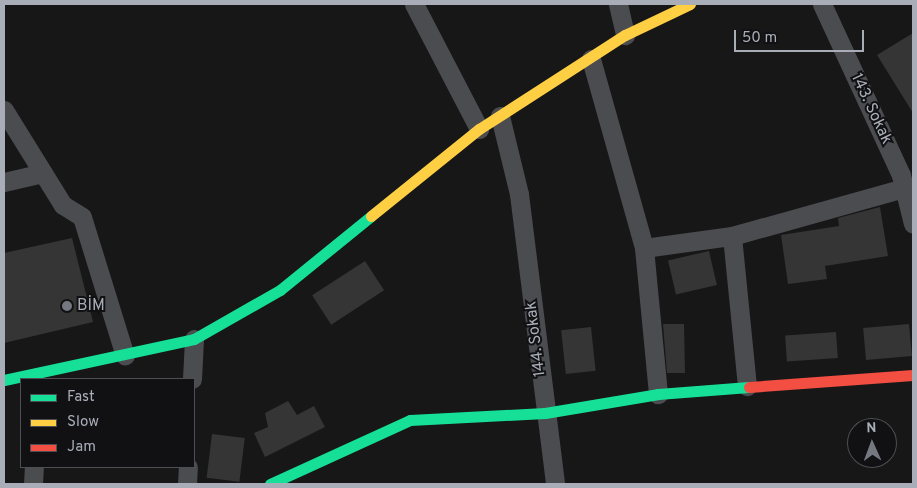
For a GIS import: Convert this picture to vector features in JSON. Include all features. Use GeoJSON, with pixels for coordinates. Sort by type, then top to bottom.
{"type":"FeatureCollection","features":[{"type":"Feature","properties":{"kind":"street"},"geometry":{"type":"LineString","coordinates":[[414,4],[480,129]]}},
{"type":"Feature","properties":{"kind":"street"},"geometry":{"type":"LineString","coordinates":[[618,4],[625,35]]}},
{"type":"Feature","properties":{"kind":"street"},"geometry":{"type":"LineString","coordinates":[[40,377],[194,339],[280,290],[480,129],[591,59],[625,35],[690,4]]}},
{"type":"Feature","properties":{"kind":"street","name":"143. Sokak"},"geometry":{"type":"LineString","coordinates":[[822,4],[906,181],[913,224]]}},
{"type":"Feature","properties":{"kind":"street"},"geometry":{"type":"LineString","coordinates":[[591,59],[644,248],[658,394]]}},
{"type":"Feature","properties":{"kind":"street"},"geometry":{"type":"LineString","coordinates":[[4,110],[63,205],[82,217],[125,356]]}},
{"type":"Feature","properties":{"kind":"street","name":"144. Sokak"},"geometry":{"type":"LineString","coordinates":[[500,116],[519,194],[544,413],[555,484]]}},
{"type":"Feature","properties":{"kind":"street"},"geometry":{"type":"LineString","coordinates":[[4,182],[43,173]]}},
{"type":"Feature","properties":{"kind":"street"},"geometry":{"type":"LineString","coordinates":[[644,248],[732,236],[906,181]]}},
{"type":"Feature","properties":{"kind":"street"},"geometry":{"type":"LineString","coordinates":[[732,236],[747,386]]}},
{"type":"Feature","properties":{"kind":"street"},"geometry":{"type":"LineString","coordinates":[[192,378],[194,339]]}},
{"type":"Feature","properties":{"kind":"street"},"geometry":{"type":"LineString","coordinates":[[270,484],[410,420],[544,413],[658,394],[747,386],[913,376]]}},
{"type":"Feature","properties":{"kind":"street"},"geometry":{"type":"LineString","coordinates":[[4,380],[20,379]]}},
{"type":"Feature","properties":{"kind":"street"},"geometry":{"type":"LineString","coordinates":[[33,484],[34,468]]}},
{"type":"Feature","properties":{"kind":"street"},"geometry":{"type":"LineString","coordinates":[[187,484],[188,468]]}},
{"type":"Feature","properties":{"kind":"building"},"geometry":{"type":"Polygon","coordinates":[[[913,33],[913,113],[877,55],[913,33]]]}},
{"type":"Feature","properties":{"kind":"building"},"geometry":{"type":"Polygon","coordinates":[[[880,207],[888,256],[825,266],[827,279],[788,284],[781,235],[839,226],[838,218],[880,207]]]}},
{"type":"Feature","properties":{"kind":"building"},"geometry":{"type":"Polygon","coordinates":[[[72,238],[93,322],[4,343],[4,253],[72,238]]]}},
{"type":"Feature","properties":{"kind":"building"},"geometry":{"type":"Polygon","coordinates":[[[709,251],[717,285],[676,295],[668,260],[709,251]]]}},
{"type":"Feature","properties":{"kind":"building"},"geometry":{"type":"Polygon","coordinates":[[[365,261],[384,290],[331,325],[312,295],[365,261]]]}},
{"type":"Feature","properties":{"kind":"building"},"geometry":{"type":"Polygon","coordinates":[[[663,324],[684,324],[685,373],[667,373],[663,324]]]}},
{"type":"Feature","properties":{"kind":"building"},"geometry":{"type":"Polygon","coordinates":[[[909,324],[912,356],[866,360],[863,328],[909,324]]]}},
{"type":"Feature","properties":{"kind":"building"},"geometry":{"type":"Polygon","coordinates":[[[591,327],[596,371],[566,374],[561,330],[591,327]]]}},
{"type":"Feature","properties":{"kind":"building"},"geometry":{"type":"Polygon","coordinates":[[[836,332],[838,358],[787,361],[785,336],[836,332]]]}},
{"type":"Feature","properties":{"kind":"building"},"geometry":{"type":"Polygon","coordinates":[[[288,401],[297,415],[314,406],[325,427],[265,457],[254,433],[268,427],[265,413],[288,401]]]}},
{"type":"Feature","properties":{"kind":"building"},"geometry":{"type":"Polygon","coordinates":[[[212,434],[245,438],[239,482],[207,478],[212,434]]]}},
{"type":"Feature","properties":{"kind":"traffic: fast"},"geometry":{"type":"LineString","coordinates":[[4,380],[194,339],[280,290],[371,216]]}},
{"type":"Feature","properties":{"kind":"traffic: fast"},"geometry":{"type":"LineString","coordinates":[[270,484],[410,420],[545,413],[658,394],[749,387]]}},
{"type":"Feature","properties":{"kind":"traffic: slow"},"geometry":{"type":"LineString","coordinates":[[371,216],[479,129],[625,35],[690,4]]}},
{"type":"Feature","properties":{"kind":"traffic: jam"},"geometry":{"type":"LineString","coordinates":[[749,387],[913,375]]}},
{"type":"Feature","properties":{"kind":"place","name":"BİM"},"geometry":{"type":"Point","coordinates":[67,306]}}]}
